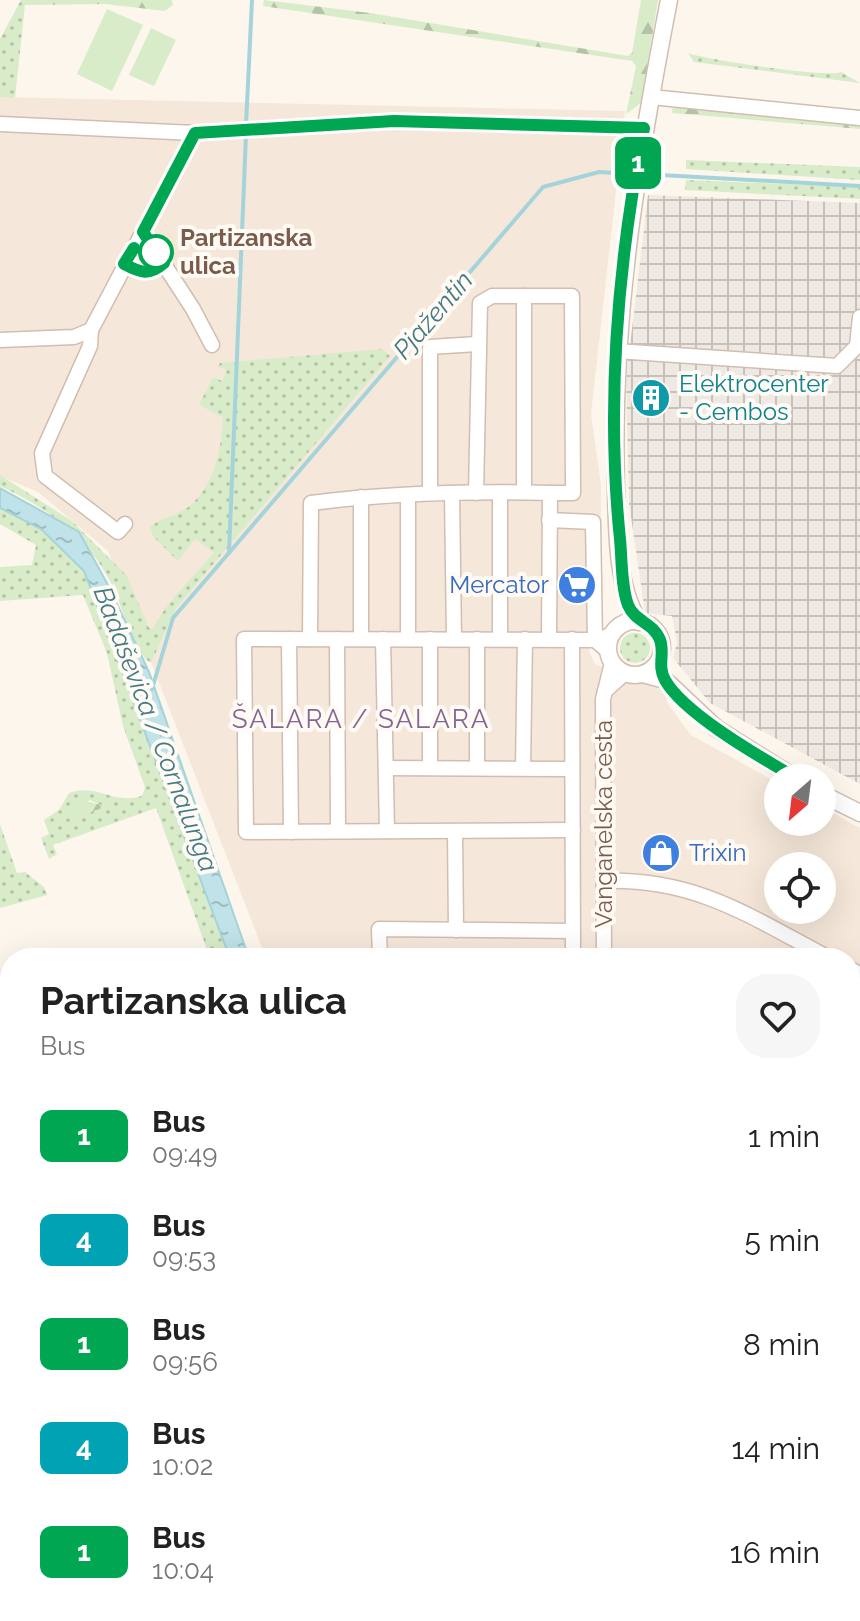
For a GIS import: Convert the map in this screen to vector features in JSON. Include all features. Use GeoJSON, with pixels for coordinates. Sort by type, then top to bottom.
{"type":"FeatureCollection","features":[{"type":"Feature","properties":{"kind":"street"},"geometry":{"type":"LineString","coordinates":[[669,0],[634,187],[616,351],[617,513],[628,604],[639,622],[650,627],[659,637],[661,649],[658,661],[665,680],[716,728],[773,764]]}},
{"type":"Feature","properties":{"kind":"street"},"geometry":{"type":"LineString","coordinates":[[651,97],[860,118]]}},
{"type":"Feature","properties":{"kind":"street"},"geometry":{"type":"LineString","coordinates":[[0,124],[195,133],[261,130],[304,124],[394,121],[644,128]]}},
{"type":"Feature","properties":{"kind":"street"},"geometry":{"type":"LineString","coordinates":[[125,524],[118,532],[45,476],[42,453],[90,346],[91,330],[195,133]]}},
{"type":"Feature","properties":{"kind":"street"},"geometry":{"type":"LineString","coordinates":[[143,232],[193,309],[212,345]]}},
{"type":"Feature","properties":{"kind":"street"},"geometry":{"type":"LineString","coordinates":[[310,639],[311,503],[430,493],[476,493],[500,493],[524,492],[573,493],[572,296],[492,296],[480,303],[476,493]]}},
{"type":"Feature","properties":{"kind":"street"},"geometry":{"type":"LineString","coordinates":[[524,296],[524,492]]}},
{"type":"Feature","properties":{"kind":"street"},"geometry":{"type":"LineString","coordinates":[[616,351],[829,367],[845,361],[857,346],[860,317]]}},
{"type":"Feature","properties":{"kind":"street"},"geometry":{"type":"LineString","coordinates":[[0,340],[74,337],[91,330]]}},
{"type":"Feature","properties":{"kind":"street"},"geometry":{"type":"LineString","coordinates":[[430,493],[430,347],[477,344]]}},
{"type":"Feature","properties":{"kind":"street"},"geometry":{"type":"LineString","coordinates":[[452,493],[454,639]]}},
{"type":"Feature","properties":{"kind":"street"},"geometry":{"type":"LineString","coordinates":[[500,493],[500,639]]}},
{"type":"Feature","properties":{"kind":"street"},"geometry":{"type":"LineString","coordinates":[[549,639],[550,493]]}},
{"type":"Feature","properties":{"kind":"street"},"geometry":{"type":"LineString","coordinates":[[408,495],[408,639]]}},
{"type":"Feature","properties":{"kind":"street"},"geometry":{"type":"LineString","coordinates":[[361,497],[361,639]]}},
{"type":"Feature","properties":{"kind":"street","name":"Vanganelska cesta"},"geometry":{"type":"LineString","coordinates":[[549,520],[593,522],[612,648],[604,691],[604,948]]}},
{"type":"Feature","properties":{"kind":"street"},"geometry":{"type":"LineString","coordinates":[[612,648],[628,604]]}},
{"type":"Feature","properties":{"kind":"street"},"geometry":{"type":"LineString","coordinates":[[612,648],[639,622]]}},
{"type":"Feature","properties":{"kind":"street","name":"Vanganelska cesta"},"geometry":{"type":"LineString","coordinates":[[573,830],[246,832],[244,639],[572,639],[612,648]]}},
{"type":"Feature","properties":{"kind":"street"},"geometry":{"type":"LineString","coordinates":[[289,639],[291,832]]}},
{"type":"Feature","properties":{"kind":"street"},"geometry":{"type":"LineString","coordinates":[[337,639],[338,831]]}},
{"type":"Feature","properties":{"kind":"street"},"geometry":{"type":"LineString","coordinates":[[383,639],[387,831]]}},
{"type":"Feature","properties":{"kind":"street"},"geometry":{"type":"LineString","coordinates":[[430,639],[430,768]]}},
{"type":"Feature","properties":{"kind":"street"},"geometry":{"type":"LineString","coordinates":[[477,639],[477,768]]}},
{"type":"Feature","properties":{"kind":"street"},"geometry":{"type":"LineString","coordinates":[[523,768],[525,639]]}},
{"type":"Feature","properties":{"kind":"street","name":"Vanganelska cesta"},"geometry":{"type":"LineString","coordinates":[[572,639],[573,948]]}},
{"type":"Feature","properties":{"kind":"street"},"geometry":{"type":"LineString","coordinates":[[612,648],[643,674],[665,680]]}},
{"type":"Feature","properties":{"kind":"street"},"geometry":{"type":"LineString","coordinates":[[643,674],[658,661]]}},
{"type":"Feature","properties":{"kind":"street","name":"Vanganelska cesta"},"geometry":{"type":"LineString","coordinates":[[386,768],[572,769]]}},
{"type":"Feature","properties":{"kind":"street"},"geometry":{"type":"LineString","coordinates":[[836,801],[860,813]]}},
{"type":"Feature","properties":{"kind":"street"},"geometry":{"type":"LineString","coordinates":[[455,831],[456,930]]}},
{"type":"Feature","properties":{"kind":"street"},"geometry":{"type":"LineString","coordinates":[[604,881],[637,880],[688,888],[716,899],[810,948]]}},
{"type":"Feature","properties":{"kind":"street","name":"Vanganelska cesta"},"geometry":{"type":"LineString","coordinates":[[380,948],[379,929],[573,931]]}},
{"type":"Feature","properties":{"kind":"shaded area"},"geometry":{"type":"Polygon","coordinates":[[[0,97],[625,111],[591,414],[601,485],[600,612],[589,651],[595,664],[664,691],[668,704],[691,735],[764,775],[764,836],[836,836],[836,815],[860,828],[860,948],[262,948],[108,551],[38,492],[0,476],[0,97]]]}},
{"type":"Feature","properties":{"kind":"shaded area"},"geometry":{"type":"Polygon","coordinates":[[[648,195],[860,203],[860,784],[836,771],[836,764],[823,764],[710,703],[673,658],[677,642],[672,616],[645,613],[629,503],[626,379],[648,195]]]}},
{"type":"Feature","properties":{"kind":"green space"},"geometry":{"type":"Polygon","coordinates":[[[21,0],[25,5],[15,98],[0,97],[0,39],[21,0]]]}},
{"type":"Feature","properties":{"kind":"green space"},"geometry":{"type":"Polygon","coordinates":[[[21,0],[172,0],[173,5],[165,11],[105,4],[25,5],[21,0]]]}},
{"type":"Feature","properties":{"kind":"green space"},"geometry":{"type":"Polygon","coordinates":[[[264,0],[370,13],[628,56],[632,53],[641,0],[658,0],[641,103],[626,114],[636,66],[632,61],[263,6],[264,0]]]}},
{"type":"Feature","properties":{"kind":"green space"},"geometry":{"type":"Polygon","coordinates":[[[107,9],[143,25],[112,91],[77,74],[107,9]]]}},
{"type":"Feature","properties":{"kind":"green space"},"geometry":{"type":"Polygon","coordinates":[[[151,28],[176,40],[154,86],[129,75],[151,28]]]}},
{"type":"Feature","properties":{"kind":"green space"},"geometry":{"type":"Polygon","coordinates":[[[688,53],[814,73],[841,72],[860,83],[694,62],[688,53]]]}},
{"type":"Feature","properties":{"kind":"green space"},"geometry":{"type":"Polygon","coordinates":[[[673,104],[860,123],[860,129],[672,113],[673,104]]]}},
{"type":"Feature","properties":{"kind":"green space"},"geometry":{"type":"Polygon","coordinates":[[[686,160],[860,167],[860,180],[686,169],[686,160]]]}},
{"type":"Feature","properties":{"kind":"green space"},"geometry":{"type":"Polygon","coordinates":[[[686,180],[860,187],[860,199],[685,190],[686,180]]]}},
{"type":"Feature","properties":{"kind":"green space"},"geometry":{"type":"Polygon","coordinates":[[[382,349],[390,356],[176,608],[151,663],[139,650],[104,569],[80,539],[35,504],[0,486],[0,475],[72,521],[127,576],[149,628],[153,629],[173,599],[214,552],[195,539],[178,561],[153,536],[150,527],[184,510],[203,492],[209,480],[221,442],[223,417],[199,405],[213,377],[222,381],[227,370],[218,367],[220,363],[382,349]]]}},
{"type":"Feature","properties":{"kind":"green space"},"geometry":{"type":"Polygon","coordinates":[[[0,502],[49,534],[70,554],[87,577],[227,948],[206,948],[156,808],[53,845],[57,854],[49,859],[41,838],[49,834],[44,820],[59,810],[69,793],[88,791],[131,798],[142,796],[145,787],[123,726],[107,653],[83,595],[0,601],[0,567],[32,565],[36,545],[0,524],[0,502]],[[90,800],[71,810],[68,819],[100,809],[101,805],[90,800]]]}},
{"type":"Feature","properties":{"kind":"green space"},"geometry":{"type":"Polygon","coordinates":[[[635,633],[646,637],[650,648],[646,659],[635,663],[624,659],[620,648],[624,637],[635,633]]]}},
{"type":"Feature","properties":{"kind":"green space"},"geometry":{"type":"Polygon","coordinates":[[[81,800],[102,805],[100,809],[68,819],[68,813],[81,800]]]}},
{"type":"Feature","properties":{"kind":"green space"},"geometry":{"type":"Polygon","coordinates":[[[0,824],[17,873],[25,872],[44,887],[47,895],[0,908],[0,824]]]}},
{"type":"Feature","properties":{"kind":"water","name":"Badaševica / Cornalunga"},"geometry":{"type":"Polygon","coordinates":[[[0,488],[79,532],[149,672],[246,948],[226,948],[84,571],[41,529],[0,508],[0,488]]]}},
{"type":"Feature","properties":{"kind":"waterway"},"geometry":{"type":"LineString","coordinates":[[246,125],[252,0]]}},
{"type":"Feature","properties":{"kind":"waterway"},"geometry":{"type":"LineString","coordinates":[[229,553],[246,134]]}},
{"type":"Feature","properties":{"kind":"waterway","name":"Pjažentin"},"geometry":{"type":"LineString","coordinates":[[152,689],[173,618],[543,187],[599,172],[634,174]]}},
{"type":"Feature","properties":{"kind":"waterway","name":"Pjažentin"},"geometry":{"type":"LineString","coordinates":[[643,174],[860,186]]}},
{"type":"Feature","properties":{"kind":"bus line","name":"1"},"geometry":{"type":"LineString","coordinates":[[134,248],[124,264],[141,273],[153,273],[164,263],[143,232],[195,133],[261,130],[304,124],[394,121],[644,128],[632,203],[614,395],[617,513],[628,604],[639,622],[650,627],[659,637],[661,655],[658,661],[665,680],[716,728],[771,764]]}},
{"type":"Feature","properties":{"kind":"place","name":"Partizanska ulica"},"geometry":{"type":"Point","coordinates":[156,252]}},
{"type":"Feature","properties":{"kind":"place","name":"Elektrocenter - Cembos"},"geometry":{"type":"Point","coordinates":[651,398]}},
{"type":"Feature","properties":{"kind":"place","name":"Mercator"},"geometry":{"type":"Point","coordinates":[577,585]}},
{"type":"Feature","properties":{"kind":"place","name":"Trixin"},"geometry":{"type":"Point","coordinates":[661,853]}},
{"type":"Feature","properties":{"kind":"district","name":"ŠALARA / SALARA"},"geometry":{"type":"Point","coordinates":[361,719]}}]}
